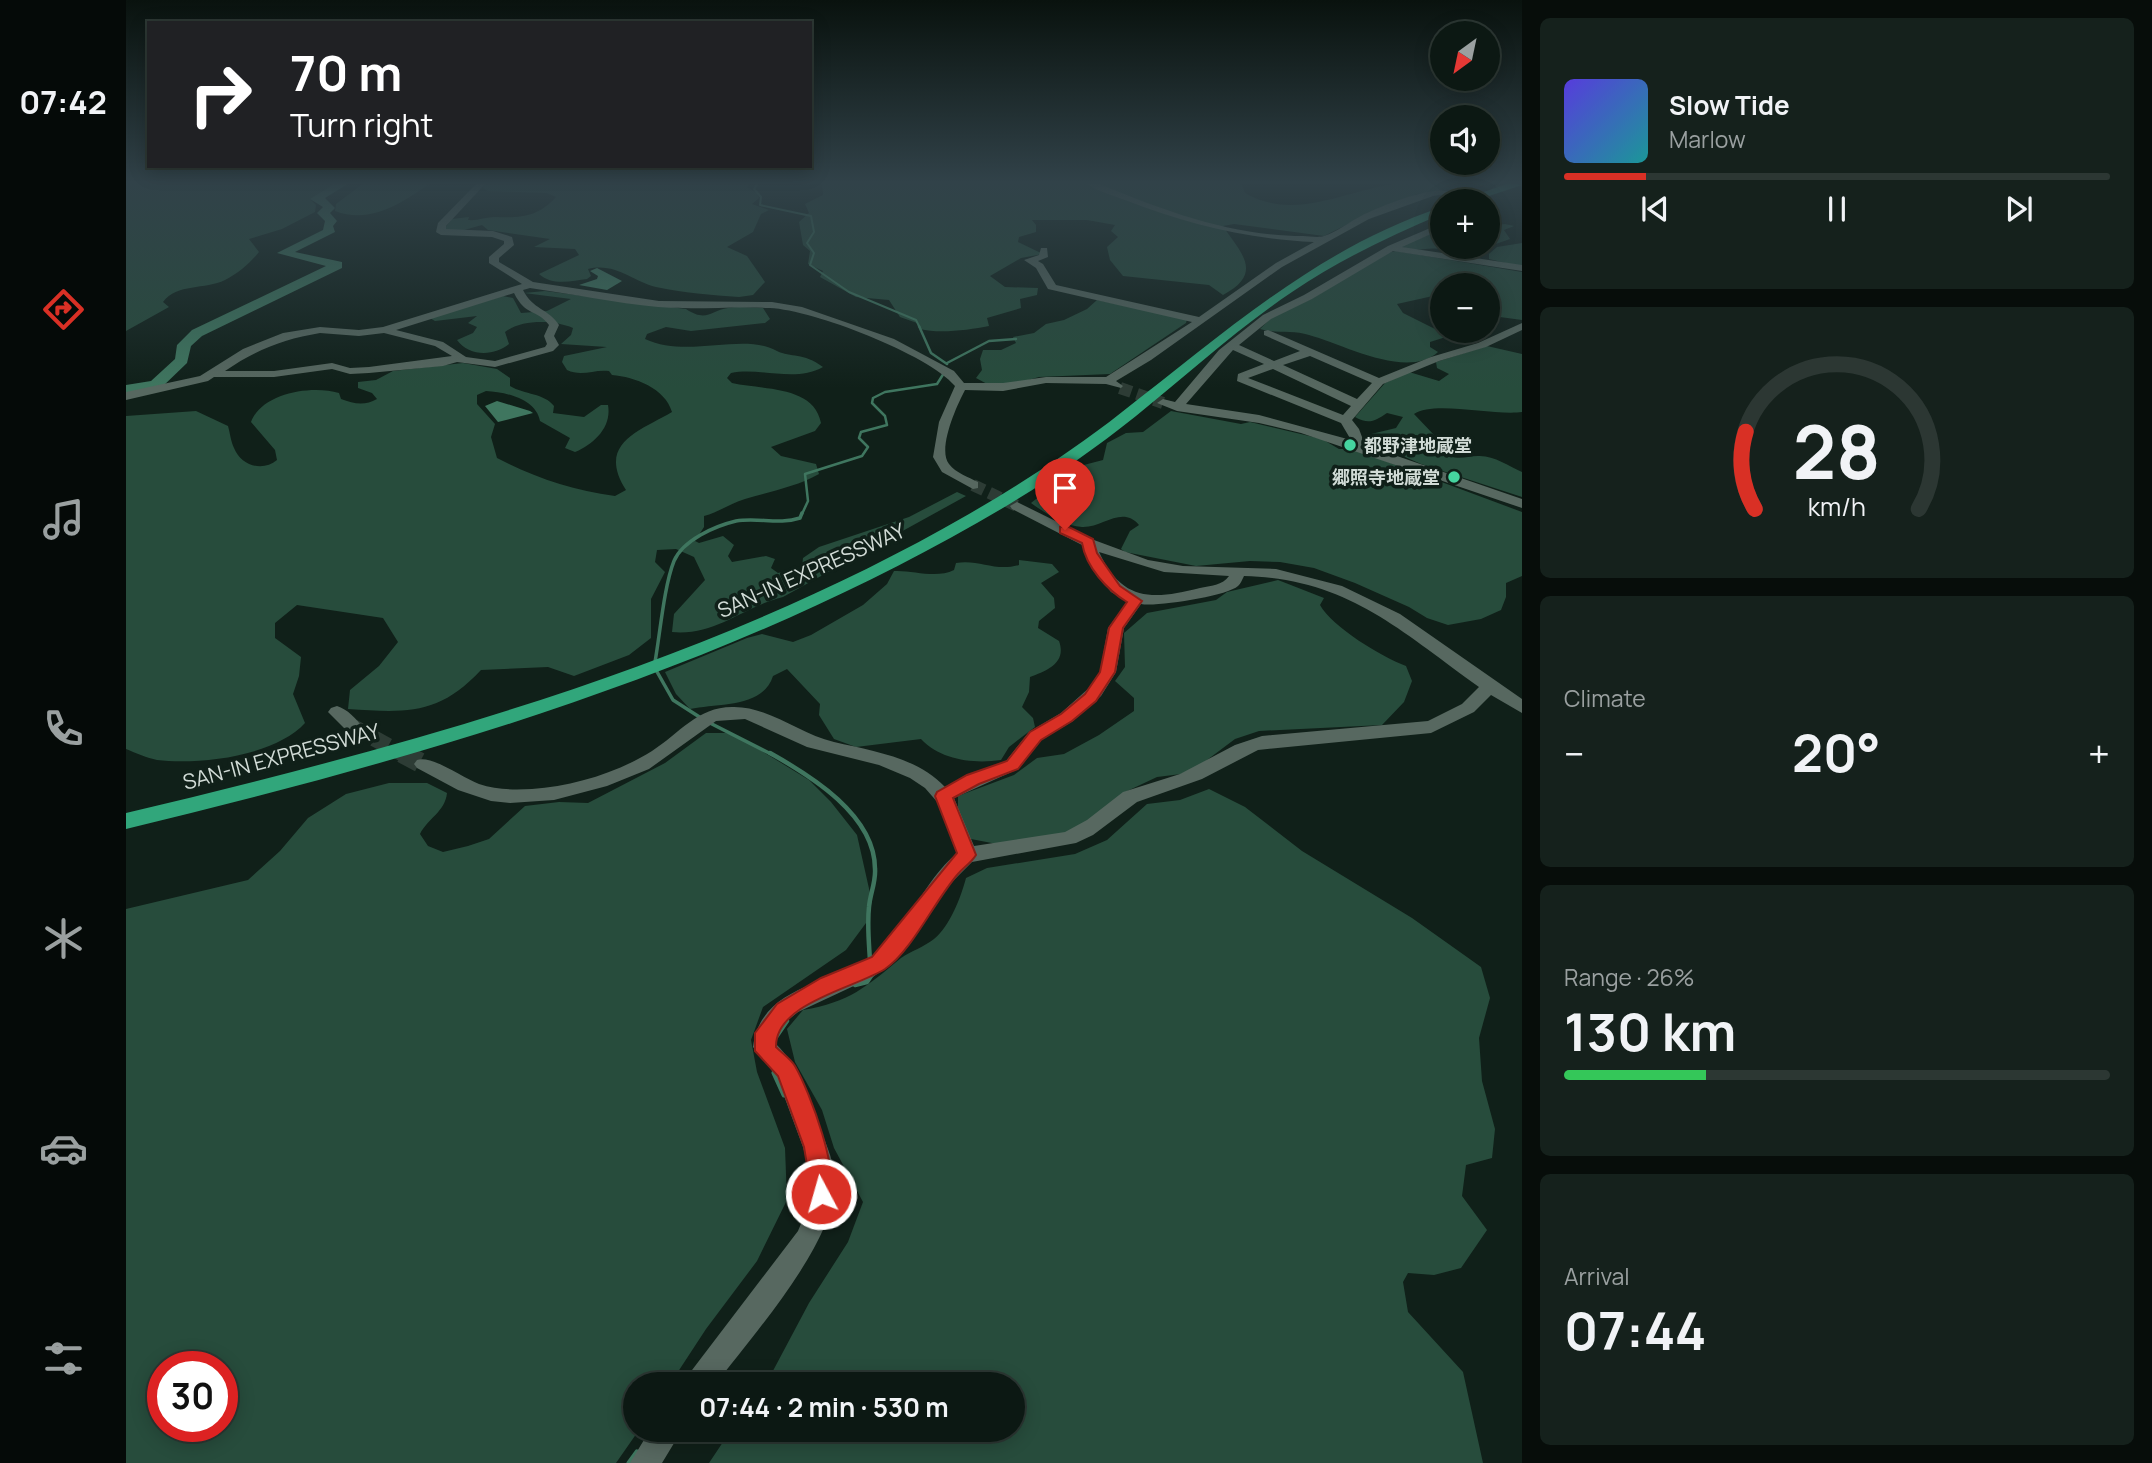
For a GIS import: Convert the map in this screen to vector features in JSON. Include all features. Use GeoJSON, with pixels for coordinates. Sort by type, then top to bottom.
{"type":"FeatureCollection","features":[{"type":"Feature","properties":{"kind":"highway","name":"SAN-IN EXPRESSWAY"},"geometry":{"type":"LineString","coordinates":[[126,821],[293,781],[543,704],[746,628],[893,561],[982,513],[1073,455],[1287,289],[1354,251]]}},
{"type":"Feature","properties":{"kind":"street"},"geometry":{"type":"LineString","coordinates":[[215,374],[274,374],[332,366],[350,371],[369,370],[459,359],[495,363],[549,349],[553,345],[549,335],[554,326],[552,321],[544,313],[526,306],[524,287],[494,263],[494,257],[501,251]]}},
{"type":"Feature","properties":{"kind":"street"},"geometry":{"type":"LineString","coordinates":[[1044,251],[1043,257],[1029,260],[1040,266],[1049,285],[1054,288],[1176,312],[1199,320]]}},
{"type":"Feature","properties":{"kind":"street"},"geometry":{"type":"LineString","coordinates":[[1108,381],[1279,265],[1304,251]]}},
{"type":"Feature","properties":{"kind":"street"},"geometry":{"type":"LineString","coordinates":[[1177,407],[1231,345],[1267,317],[1385,251]]}},
{"type":"Feature","properties":{"kind":"street"},"geometry":{"type":"LineString","coordinates":[[1412,251],[1522,268]]}},
{"type":"Feature","properties":{"kind":"street"},"geometry":{"type":"LineString","coordinates":[[126,396],[191,383],[215,374],[247,351],[287,335],[320,330],[359,333],[384,330],[524,287],[659,304],[772,305],[798,309],[890,341],[950,373],[961,386],[1003,387],[1046,380],[1108,381],[1120,388]]}},
{"type":"Feature","properties":{"kind":"street"},"geometry":{"type":"LineString","coordinates":[[1315,433],[1345,420],[1379,382],[1435,359],[1482,345],[1522,326]]}},
{"type":"Feature","properties":{"kind":"street"},"geometry":{"type":"LineString","coordinates":[[384,330],[452,349],[460,355],[459,359]]}},
{"type":"Feature","properties":{"kind":"street"},"geometry":{"type":"LineString","coordinates":[[1268,333],[1379,382]]}},
{"type":"Feature","properties":{"kind":"street"},"geometry":{"type":"LineString","coordinates":[[1231,345],[1360,405]]}},
{"type":"Feature","properties":{"kind":"street"},"geometry":{"type":"LineString","coordinates":[[1309,352],[1242,376],[1241,379],[1345,420],[1353,429],[1359,444]]}},
{"type":"Feature","properties":{"kind":"street"},"geometry":{"type":"LineString","coordinates":[[961,386],[936,449],[940,462],[948,471],[973,485]]}},
{"type":"Feature","properties":{"kind":"street"},"geometry":{"type":"LineString","coordinates":[[1163,403],[1250,417],[1359,444],[1522,504]]}},
{"type":"Feature","properties":{"kind":"street"},"geometry":{"type":"LineString","coordinates":[[1017,506],[1130,559],[1163,568],[1290,575],[1360,599],[1402,622],[1488,688],[1522,707]]}},
{"type":"Feature","properties":{"kind":"street"},"geometry":{"type":"LineString","coordinates":[[1088,541],[1090,554],[1115,589],[1135,601],[1157,602],[1224,587],[1233,583],[1238,572]]}},
{"type":"Feature","properties":{"kind":"street"},"geometry":{"type":"LineString","coordinates":[[943,796],[973,780],[1012,765],[1035,736],[1067,717],[1096,692],[1108,672],[1116,628],[1135,601]]}},
{"type":"Feature","properties":{"kind":"street"},"geometry":{"type":"LineString","coordinates":[[708,1372],[807,1240],[820,1209],[822,1178],[815,1147],[775,1058],[764,1047],[764,1037],[784,1010],[828,984],[872,967],[903,935],[951,870],[967,855],[1067,839],[1087,831],[1130,797],[1186,779],[1244,746],[1262,742],[1431,727],[1468,708],[1488,688]]}},
{"type":"Feature","properties":{"kind":"street"},"geometry":{"type":"LineString","coordinates":[[337,712],[342,720],[353,727]]}},
{"type":"Feature","properties":{"kind":"street"},"geometry":{"type":"LineString","coordinates":[[424,764],[465,787],[492,794],[538,794],[589,784],[644,763],[704,720],[738,712],[758,715],[810,742],[895,763],[943,796],[967,855]]}},
{"type":"Feature","properties":{"kind":"street"},"geometry":{"type":"LineString","coordinates":[[645,1463],[659,1442]]}},
{"type":"Feature","properties":{"kind":"shaded area"},"geometry":{"type":"Polygon","coordinates":[[[126,251],[259,252],[248,264],[225,280],[183,289],[169,296],[163,302],[169,307],[126,331],[126,251]]]}},
{"type":"Feature","properties":{"kind":"shaded area"},"geometry":{"type":"Polygon","coordinates":[[[577,251],[736,251],[747,256],[765,282],[753,295],[739,297],[656,287],[607,268],[588,269],[591,276],[587,279],[562,282],[544,278],[539,274],[579,255],[577,251]]]}},
{"type":"Feature","properties":{"kind":"shaded area"},"geometry":{"type":"Polygon","coordinates":[[[810,251],[1037,251],[1043,254],[1021,258],[990,276],[1005,287],[1038,288],[1037,295],[1020,299],[1021,308],[987,318],[989,326],[963,330],[920,329],[917,323],[900,317],[889,300],[856,297],[820,277],[823,271],[808,264],[810,251]]]}},
{"type":"Feature","properties":{"kind":"shaded area"},"geometry":{"type":"Polygon","coordinates":[[[1108,251],[1241,251],[1246,270],[1236,287],[1223,295],[1209,285],[1123,276],[1110,260],[1108,251]]]}},
{"type":"Feature","properties":{"kind":"shaded area"},"geometry":{"type":"Polygon","coordinates":[[[1395,251],[1522,272],[1522,320],[1500,317],[1500,273],[1430,273],[1430,297],[1397,304],[1403,313],[1430,326],[1430,347],[1438,352],[1425,360],[1410,362],[1375,357],[1303,334],[1260,329],[1271,318],[1313,298],[1386,253],[1395,251]]]}},
{"type":"Feature","properties":{"kind":"shaded area"},"geometry":{"type":"Polygon","coordinates":[[[1500,251],[1522,251],[1522,267],[1489,259],[1500,259],[1500,251]]]}},
{"type":"Feature","properties":{"kind":"shaded area"},"geometry":{"type":"Polygon","coordinates":[[[597,268],[622,281],[607,290],[579,285],[597,279],[598,276],[590,271],[597,268]]]}},
{"type":"Feature","properties":{"kind":"shaded area"},"geometry":{"type":"Polygon","coordinates":[[[545,291],[686,309],[699,315],[732,307],[763,308],[770,319],[765,323],[691,331],[666,327],[647,334],[645,339],[679,347],[732,344],[763,346],[809,359],[823,367],[801,374],[731,373],[727,378],[732,383],[798,395],[816,411],[821,423],[815,431],[771,447],[781,456],[816,464],[819,474],[704,516],[704,527],[695,541],[699,543],[723,536],[734,545],[728,556],[732,562],[766,556],[775,559],[771,568],[778,573],[802,567],[803,558],[819,547],[909,517],[957,492],[966,496],[783,597],[702,630],[672,632],[674,614],[705,580],[694,557],[676,549],[657,550],[655,562],[665,572],[651,599],[651,638],[629,655],[574,676],[548,667],[481,670],[451,696],[421,708],[388,711],[348,709],[350,690],[379,666],[398,642],[383,618],[297,605],[275,623],[275,638],[301,657],[293,694],[305,723],[292,734],[256,751],[194,761],[157,760],[126,749],[126,416],[196,411],[228,426],[237,454],[247,463],[265,466],[277,460],[275,450],[251,422],[265,404],[276,398],[315,390],[339,393],[341,399],[350,402],[368,403],[377,399],[372,393],[358,388],[358,382],[376,380],[393,371],[463,363],[497,369],[510,378],[510,386],[550,402],[554,406],[553,413],[584,417],[601,405],[608,405],[609,413],[600,434],[575,452],[565,448],[570,438],[540,421],[533,407],[526,402],[511,395],[494,392],[486,391],[477,395],[477,404],[495,424],[491,437],[497,458],[554,482],[615,496],[626,490],[618,474],[616,461],[619,450],[635,433],[672,412],[663,396],[648,385],[612,375],[609,371],[578,373],[567,370],[562,362],[564,356],[607,347],[561,344],[571,335],[573,328],[565,325],[538,322],[520,325],[505,332],[509,344],[497,351],[482,353],[462,346],[457,340],[473,333],[477,327],[468,323],[477,316],[435,321],[430,318],[503,296],[513,298],[521,313],[547,311],[571,299],[524,293],[545,291]]]}},
{"type":"Feature","properties":{"kind":"shaded area"},"geometry":{"type":"Polygon","coordinates":[[[1097,300],[1187,319],[1186,323],[1110,374],[1039,377],[1014,384],[989,385],[976,378],[982,370],[980,359],[983,350],[1001,350],[1016,343],[1013,337],[1034,333],[1046,324],[1064,320],[1087,309],[1097,300]]]}},
{"type":"Feature","properties":{"kind":"shaded area"},"geometry":{"type":"Polygon","coordinates":[[[1487,346],[1522,354],[1522,412],[1435,408],[1414,414],[1435,436],[1448,444],[1449,456],[1489,457],[1522,472],[1522,497],[1421,464],[1369,441],[1367,435],[1396,428],[1403,417],[1387,413],[1368,421],[1355,417],[1385,383],[1409,372],[1439,381],[1449,374],[1437,368],[1436,362],[1487,346]]]}},
{"type":"Feature","properties":{"kind":"shaded area"},"geometry":{"type":"Polygon","coordinates":[[[497,401],[533,413],[498,422],[485,406],[497,401]]]}},
{"type":"Feature","properties":{"kind":"shaded area"},"geometry":{"type":"Polygon","coordinates":[[[1171,411],[1241,424],[1250,422],[1322,439],[1339,449],[1353,449],[1522,512],[1522,576],[1506,583],[1506,597],[1501,610],[1481,619],[1448,625],[1427,618],[1355,583],[1314,568],[1280,562],[1250,561],[1196,566],[1125,552],[1121,549],[1130,531],[1139,525],[1133,519],[1119,517],[1090,526],[1075,526],[1055,518],[1031,503],[1076,467],[1103,460],[1107,443],[1126,433],[1143,432],[1171,411]]]}},
{"type":"Feature","properties":{"kind":"shaded area"},"geometry":{"type":"Polygon","coordinates":[[[1019,560],[1052,564],[1059,572],[1041,583],[1054,598],[1055,608],[1039,621],[1038,628],[1059,641],[1061,649],[1054,665],[1030,677],[1029,692],[1022,707],[1033,718],[1035,727],[1009,747],[1001,760],[958,759],[938,752],[921,739],[856,747],[834,739],[819,715],[820,704],[787,669],[773,676],[760,694],[750,699],[690,709],[676,694],[665,672],[762,634],[793,642],[811,635],[863,605],[887,584],[894,571],[940,574],[954,570],[956,563],[1010,567],[1019,565],[1019,560]]]}},
{"type":"Feature","properties":{"kind":"shaded area"},"geometry":{"type":"Polygon","coordinates":[[[1278,580],[1324,598],[1320,605],[1335,623],[1371,649],[1406,666],[1412,681],[1404,702],[1382,725],[1259,731],[1235,739],[1199,766],[1181,774],[1157,777],[1123,793],[1091,821],[1065,833],[1002,845],[971,839],[958,814],[958,796],[1014,775],[1037,758],[1064,754],[1099,735],[1134,711],[1134,698],[1115,681],[1125,667],[1124,633],[1147,613],[1216,600],[1227,592],[1278,580]]]}},
{"type":"Feature","properties":{"kind":"shaded area"},"geometry":{"type":"Polygon","coordinates":[[[706,733],[726,733],[739,737],[809,780],[831,802],[857,835],[872,902],[866,923],[846,950],[763,1007],[751,1040],[757,1072],[785,1148],[787,1200],[757,1261],[678,1372],[623,1372],[623,1442],[631,1442],[616,1463],[126,1463],[126,909],[248,880],[280,851],[308,818],[346,794],[389,783],[427,783],[447,793],[440,810],[420,834],[428,846],[443,852],[489,839],[525,806],[559,802],[588,803],[665,763],[706,733]]]}},
{"type":"Feature","properties":{"kind":"shaded area"},"geometry":{"type":"Polygon","coordinates":[[[1209,789],[1245,807],[1302,851],[1412,918],[1481,967],[1490,998],[1479,1038],[1482,1081],[1495,1129],[1492,1158],[1466,1165],[1462,1196],[1487,1230],[1461,1268],[1434,1275],[1408,1273],[1403,1282],[1408,1312],[1463,1372],[1483,1463],[709,1463],[723,1442],[1025,1442],[1025,1372],[772,1372],[809,1303],[848,1242],[863,1202],[834,1148],[822,1110],[795,1062],[787,1029],[803,1010],[845,998],[901,958],[934,939],[950,919],[966,878],[987,868],[1075,854],[1107,840],[1147,804],[1180,800],[1209,789]]]}},
{"type":"Feature","properties":{"kind":"waterway"},"geometry":{"type":"LineString","coordinates":[[228,318],[338,265],[283,253],[287,251]]}},
{"type":"Feature","properties":{"kind":"waterway"},"geometry":{"type":"LineString","coordinates":[[813,251],[810,265],[849,292],[916,320],[919,326]]}},
{"type":"Feature","properties":{"kind":"waterway"},"geometry":{"type":"LineString","coordinates":[[126,390],[156,385],[182,360],[184,345],[197,333],[221,321]]}},
{"type":"Feature","properties":{"kind":"waterway"},"geometry":{"type":"LineString","coordinates":[[919,326],[931,353],[947,364]]}},
{"type":"Feature","properties":{"kind":"waterway"},"geometry":{"type":"LineString","coordinates":[[947,363],[989,341],[1016,339]]}},
{"type":"Feature","properties":{"kind":"waterway"},"geometry":{"type":"LineString","coordinates":[[802,514],[808,501],[805,474],[862,456],[868,447],[859,438],[861,432],[887,425],[885,416],[872,403],[873,398],[885,392],[937,384],[944,373]]}},
{"type":"Feature","properties":{"kind":"waterway"},"geometry":{"type":"LineString","coordinates":[[655,662],[665,597],[678,553],[700,535],[728,523],[744,520],[792,520],[800,518],[802,513]]}},
{"type":"Feature","properties":{"kind":"waterway"},"geometry":{"type":"LineString","coordinates":[[656,670],[673,700],[701,718]]}},
{"type":"Feature","properties":{"kind":"waterway"},"geometry":{"type":"LineString","coordinates":[[708,722],[773,755]]}},
{"type":"Feature","properties":{"kind":"waterway"},"geometry":{"type":"LineString","coordinates":[[770,753],[804,773],[838,799],[864,831],[872,849],[875,869],[868,914],[870,961]]}},
{"type":"Feature","properties":{"kind":"waterway"},"geometry":{"type":"LineString","coordinates":[[855,985],[867,982],[871,976]]}},
{"type":"Feature","properties":{"kind":"waterway"},"geometry":{"type":"LineString","coordinates":[[776,1037],[787,1021]]}},
{"type":"Feature","properties":{"kind":"waterway"},"geometry":{"type":"LineString","coordinates":[[774,1073],[784,1095]]}},
{"type":"Feature","properties":{"kind":"waterway"},"geometry":{"type":"LineString","coordinates":[[629,1463],[637,1452]]}},
{"type":"Feature","properties":{"kind":"tunnel"},"geometry":{"type":"LineString","coordinates":[[1120,388],[1163,403]]}},
{"type":"Feature","properties":{"kind":"tunnel"},"geometry":{"type":"LineString","coordinates":[[973,485],[1017,506]]}},
{"type":"Feature","properties":{"kind":"tunnel"},"geometry":{"type":"LineString","coordinates":[[353,727],[405,755]]}},
{"type":"Feature","properties":{"kind":"tunnel"},"geometry":{"type":"LineString","coordinates":[[402,753],[423,764]]}},
{"type":"Feature","properties":{"kind":"place","name":"都野津地蔵堂"},"geometry":{"type":"Point","coordinates":[1350,445]}},
{"type":"Feature","properties":{"kind":"place","name":"郷照寺地蔵堂"},"geometry":{"type":"Point","coordinates":[1454,477]}},
{"type":"Feature","properties":{"kind":"route"},"geometry":{"type":"LineString","coordinates":[[821,1194],[822,1178],[815,1147],[786,1070],[764,1047],[765,1033],[784,1010],[797,1002],[828,984],[879,963],[951,870],[967,855],[943,796],[1016,762],[1035,736],[1067,717],[1090,698],[1108,672],[1116,628],[1135,601],[1115,589],[1090,554],[1088,541],[1065,530]]}}]}
